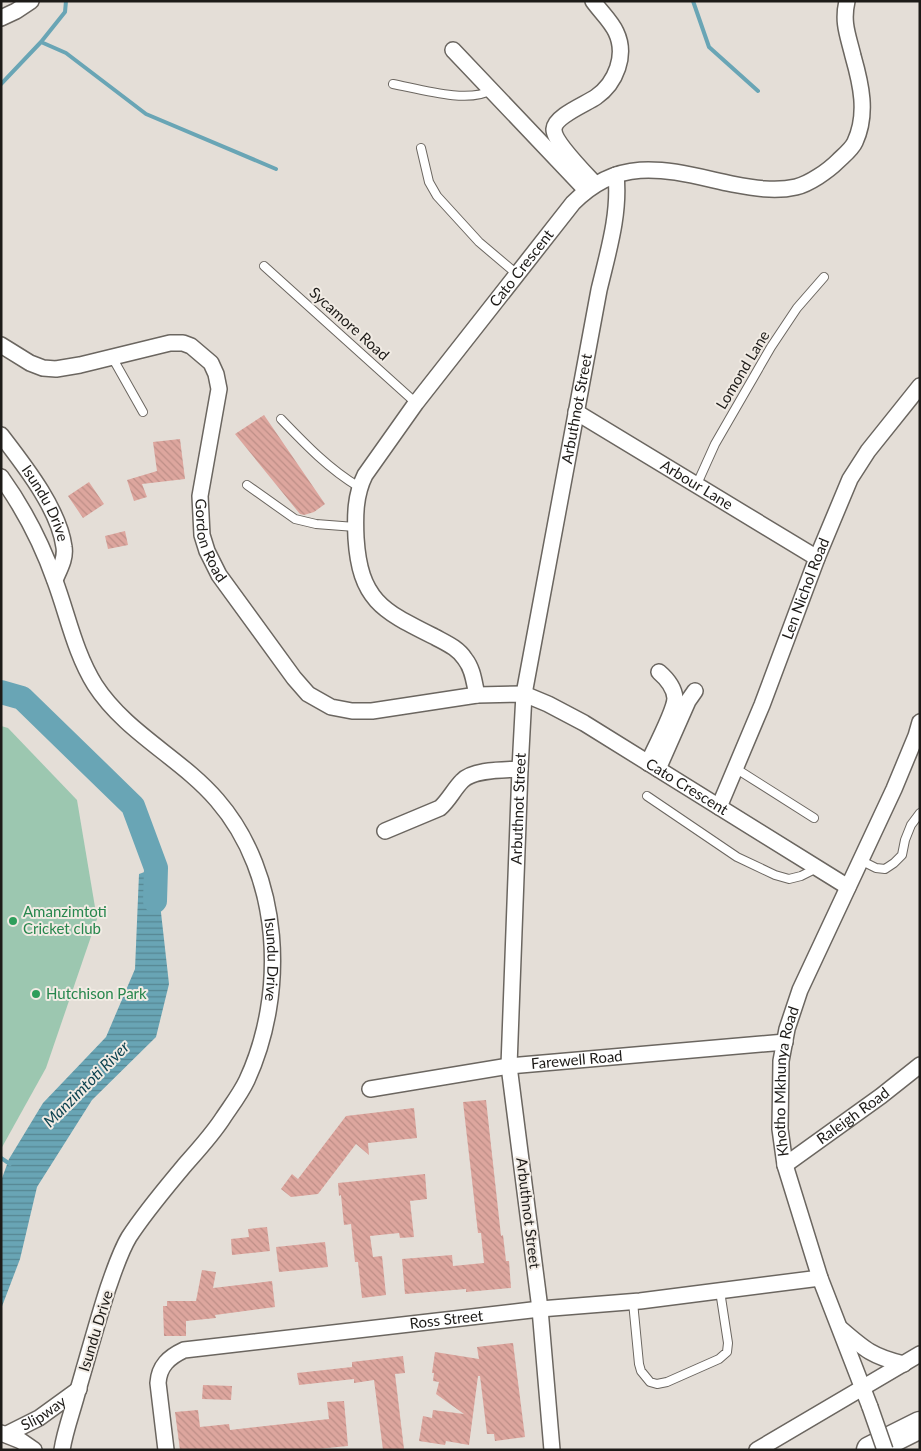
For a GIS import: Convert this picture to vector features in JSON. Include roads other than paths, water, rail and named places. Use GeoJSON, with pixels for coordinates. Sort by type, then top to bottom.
{"type":"FeatureCollection","features":[{"type":"Feature","properties":{"kind":"highway"},"geometry":{"type":"LineString","coordinates":[[870,1450],[920,1425]]}},
{"type":"Feature","properties":{"kind":"street"},"geometry":{"type":"LineString","coordinates":[[1,18],[16,12],[31,1]]}},
{"type":"Feature","properties":{"kind":"street"},"geometry":{"type":"LineString","coordinates":[[591,187],[555,134],[554,128],[562,117],[597,96],[609,83],[619,66],[621,52],[616,32],[593,1]]}},
{"type":"Feature","properties":{"kind":"street","name":"Cato Crescent"},"geometry":{"type":"LineString","coordinates":[[477,695],[472,671],[458,650],[380,606],[366,588],[360,567],[355,527],[359,487],[365,475],[416,403],[573,203],[591,187],[616,175],[637,169],[677,172],[748,187],[772,190],[798,187],[828,170],[855,143],[864,113],[860,85],[845,29],[844,14],[847,1]]}},
{"type":"Feature","properties":{"kind":"street"},"geometry":{"type":"LineString","coordinates":[[453,50],[491,90],[591,187]]}},
{"type":"Feature","properties":{"kind":"street","name":"Arbuthnot Street"},"geometry":{"type":"LineString","coordinates":[[552,1450],[540,1309],[509,1066],[520,769],[524,694],[576,412],[617,207],[616,175]]}},
{"type":"Feature","properties":{"kind":"street","name":"Gordon Road"},"geometry":{"type":"LineString","coordinates":[[1,345],[30,363],[43,368],[56,369],[170,342],[191,346],[211,363],[216,374],[219,389],[200,496],[202,535],[206,551],[219,575],[294,678],[308,694],[331,707],[372,711],[477,695],[524,694]]}},
{"type":"Feature","properties":{"kind":"street","name":"Len Nichol Road"},"geometry":{"type":"LineString","coordinates":[[719,807],[762,705],[850,479],[868,451],[920,386]]}},
{"type":"Feature","properties":{"kind":"street","name":"Arbour Lane"},"geometry":{"type":"LineString","coordinates":[[576,412],[818,558]]}},
{"type":"Feature","properties":{"kind":"street","name":"Isundu Drive"},"geometry":{"type":"LineString","coordinates":[[1,435],[34,480],[50,507],[59,529],[64,548],[63,562],[55,580]]}},
{"type":"Feature","properties":{"kind":"street","name":"Isundu Drive"},"geometry":{"type":"LineString","coordinates":[[1,477],[25,513],[40,542],[55,580],[73,638],[95,685],[120,716],[182,766],[217,800],[241,833],[253,859],[267,907],[272,937],[273,966],[265,1027],[257,1055],[246,1082],[209,1138],[150,1206],[127,1240],[113,1273],[92,1337],[62,1450]]}},
{"type":"Feature","properties":{"kind":"street"},"geometry":{"type":"LineString","coordinates":[[653,766],[675,699],[673,690],[666,679],[658,672]]}},
{"type":"Feature","properties":{"kind":"street"},"geometry":{"type":"LineString","coordinates":[[653,766],[695,691]]}},
{"type":"Feature","properties":{"kind":"street","name":"Cato Crescent"},"geometry":{"type":"LineString","coordinates":[[524,694],[584,723],[848,887]]}},
{"type":"Feature","properties":{"kind":"street","name":"Khotho Mkhunya Road"},"geometry":{"type":"LineString","coordinates":[[885,1450],[820,1278],[785,1165],[780,1129],[781,1061],[800,990],[894,789],[920,722]]}},
{"type":"Feature","properties":{"kind":"street"},"geometry":{"type":"LineString","coordinates":[[385,831],[440,808],[465,778],[472,775],[520,769]]}},
{"type":"Feature","properties":{"kind":"street","name":"Farewell Road"},"geometry":{"type":"LineString","coordinates":[[370,1089],[509,1066],[785,1042]]}},
{"type":"Feature","properties":{"kind":"street","name":"Raleigh Road"},"geometry":{"type":"LineString","coordinates":[[785,1165],[881,1096],[920,1065]]}},
{"type":"Feature","properties":{"kind":"street","name":"Ross Street"},"geometry":{"type":"LineString","coordinates":[[166,1450],[158,1383],[159,1375],[161,1368],[170,1358],[184,1350],[540,1309],[633,1302],[820,1278]]}},
{"type":"Feature","properties":{"kind":"street"},"geometry":{"type":"LineString","coordinates":[[838,1326],[872,1354],[887,1361],[904,1364]]}},
{"type":"Feature","properties":{"kind":"street"},"geometry":{"type":"LineString","coordinates":[[757,1450],[920,1354]]}},
{"type":"Feature","properties":{"kind":"street","name":"Slipway"},"geometry":{"type":"LineString","coordinates":[[4,1433],[44,1415],[78,1389]]}},
{"type":"Feature","properties":{"kind":"street"},"geometry":{"type":"LineString","coordinates":[[4,1433],[34,1450]]}},
{"type":"Feature","properties":{"kind":"lane"},"geometry":{"type":"LineString","coordinates":[[394,84],[459,96],[482,95],[491,90]]}},
{"type":"Feature","properties":{"kind":"lane"},"geometry":{"type":"LineString","coordinates":[[421,148],[429,182],[437,196],[479,242],[518,275]]}},
{"type":"Feature","properties":{"kind":"lane","name":"Sycamore Road"},"geometry":{"type":"LineString","coordinates":[[264,266],[416,403]]}},
{"type":"Feature","properties":{"kind":"lane","name":"Lomond Lane"},"geometry":{"type":"LineString","coordinates":[[697,484],[715,444],[772,347],[797,308],[824,277]]}},
{"type":"Feature","properties":{"kind":"lane"},"geometry":{"type":"LineString","coordinates":[[112,357],[143,412]]}},
{"type":"Feature","properties":{"kind":"lane"},"geometry":{"type":"LineString","coordinates":[[282,419],[318,457],[359,487]]}},
{"type":"Feature","properties":{"kind":"lane"},"geometry":{"type":"LineString","coordinates":[[247,485],[295,519],[316,524],[355,527]]}},
{"type":"Feature","properties":{"kind":"lane"},"geometry":{"type":"LineString","coordinates":[[735,768],[814,818]]}},
{"type":"Feature","properties":{"kind":"lane"},"geometry":{"type":"LineString","coordinates":[[647,796],[737,857],[775,875],[789,879],[801,876],[817,868]]}},
{"type":"Feature","properties":{"kind":"lane"},"geometry":{"type":"LineString","coordinates":[[860,860],[876,868],[886,869],[894,863],[902,855],[911,825],[920,813]]}},
{"type":"Feature","properties":{"kind":"lane"},"geometry":{"type":"LineString","coordinates":[[633,1302],[641,1371],[650,1382],[661,1384],[719,1359],[727,1352],[728,1343],[720,1291]]}},
{"type":"Feature","properties":{"kind":"water"},"geometry":{"type":"Polygon","coordinates":[[[156,868],[169,984],[156,1037],[92,1100],[37,1187],[20,1259],[1,1309],[1,1181],[9,1159],[43,1103],[106,1037],[135,969],[139,874],[156,868]]]}},
{"type":"Feature","properties":{"kind":"waterway"},"geometry":{"type":"LineString","coordinates":[[1,84],[41,42],[65,12],[66,1]]}},
{"type":"Feature","properties":{"kind":"waterway"},"geometry":{"type":"LineString","coordinates":[[693,1],[709,47],[758,91]]}},
{"type":"Feature","properties":{"kind":"waterway"},"geometry":{"type":"LineString","coordinates":[[41,42],[66,53],[146,114],[276,169]]}},
{"type":"Feature","properties":{"kind":"waterway","name":"Manzimtoti River"},"geometry":{"type":"LineString","coordinates":[[1,692],[22,698],[133,806],[156,868],[155,901]]}},
{"type":"Feature","properties":{"kind":"waterway"},"geometry":{"type":"LineString","coordinates":[[1,1158],[10,1164]]}},
{"type":"Feature","properties":{"kind":"place","name":"Amanzimtoti Cricket club"},"geometry":{"type":"Point","coordinates":[13,921]}},
{"type":"Feature","properties":{"kind":"place","name":"Hutchison Park"},"geometry":{"type":"Point","coordinates":[36,994]}}]}
